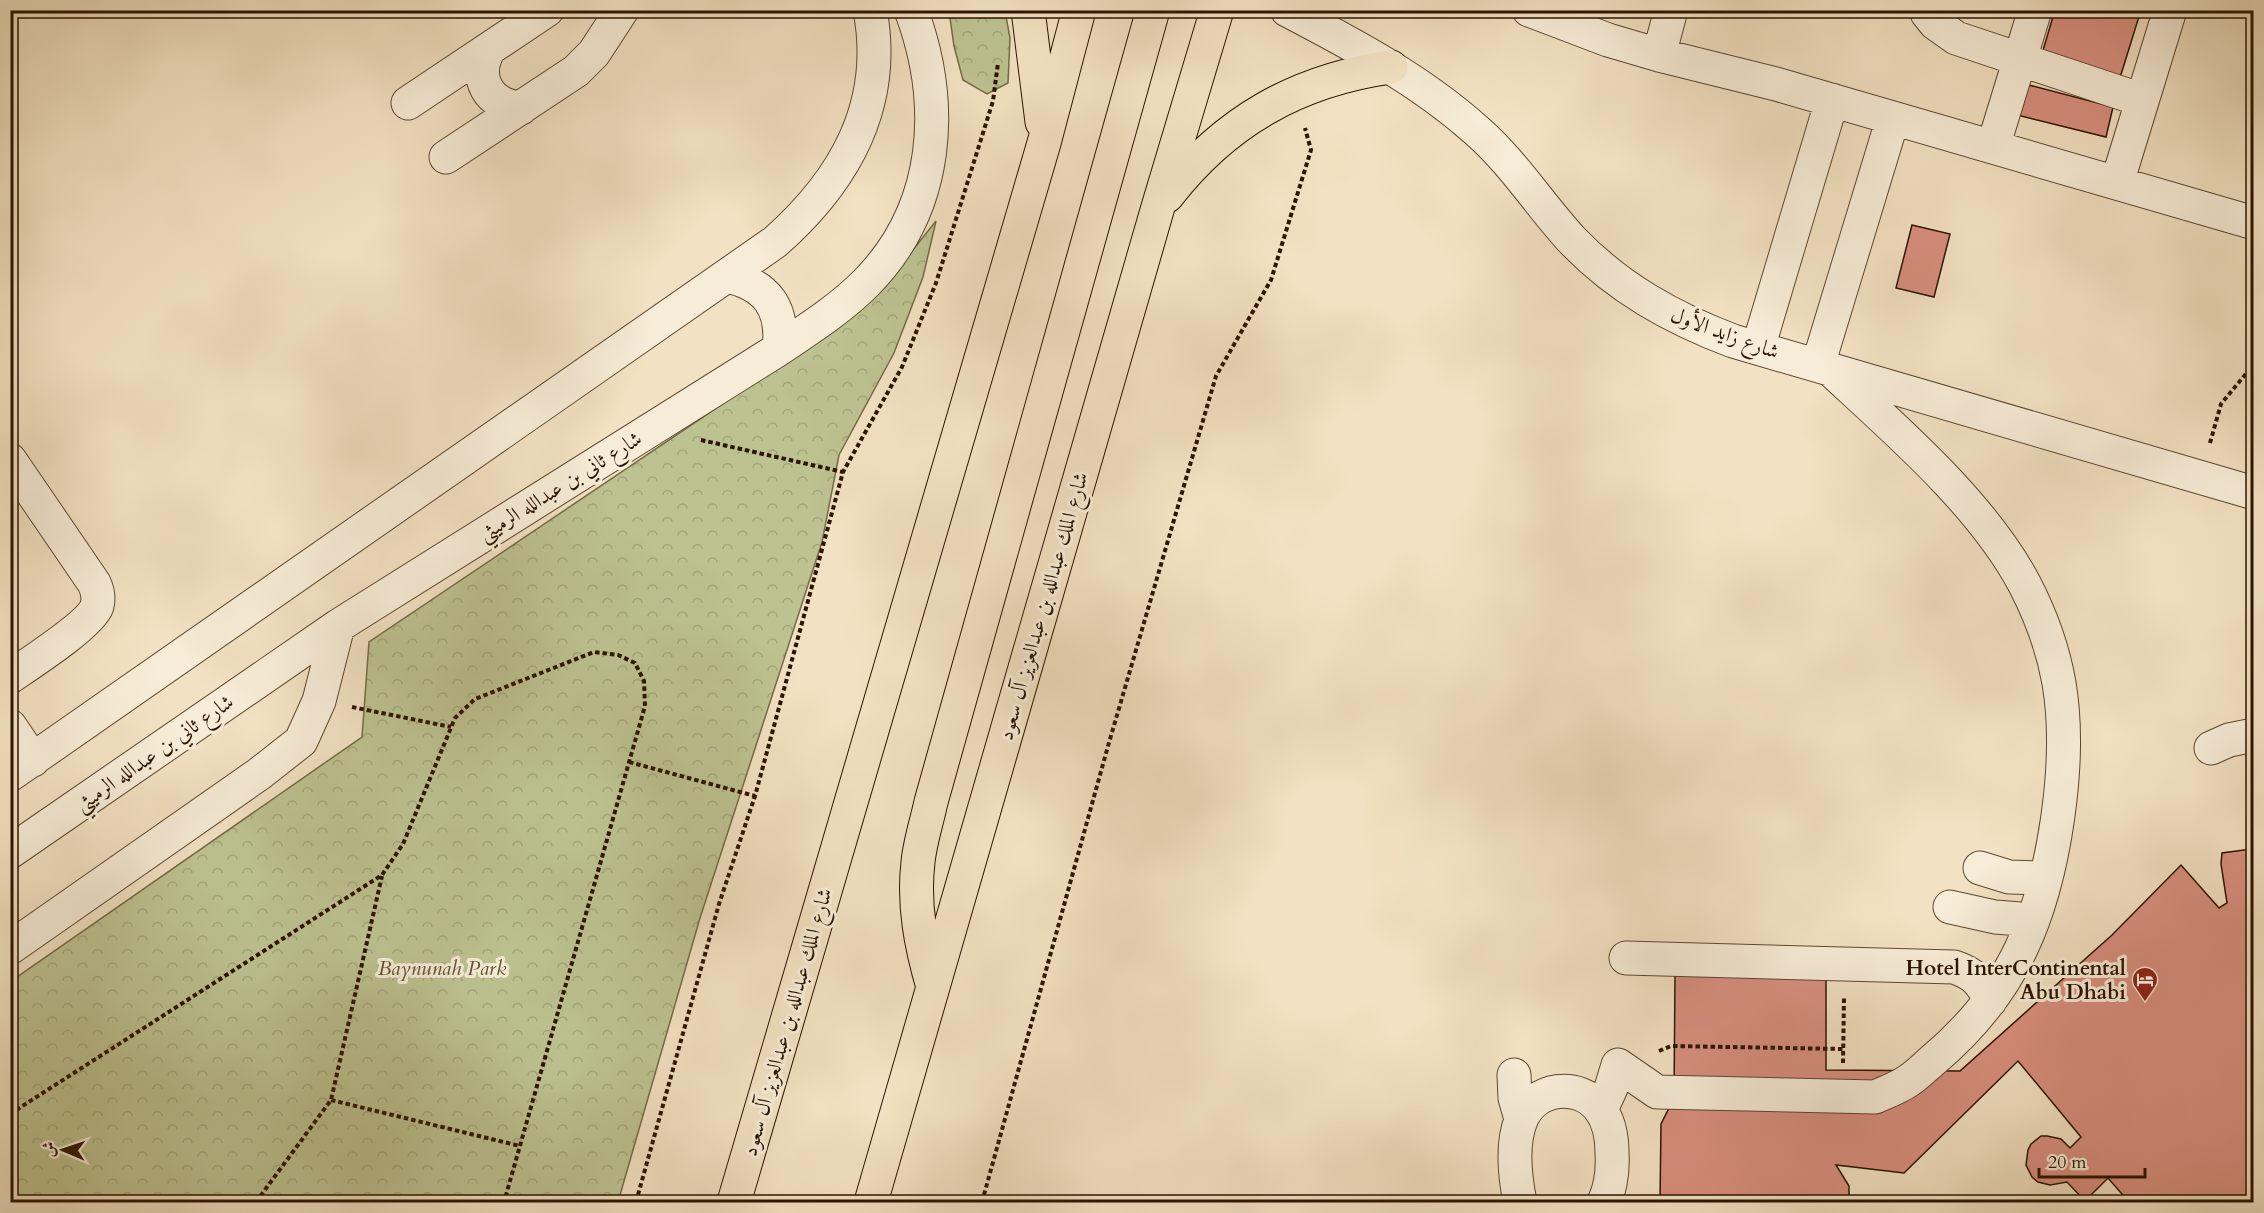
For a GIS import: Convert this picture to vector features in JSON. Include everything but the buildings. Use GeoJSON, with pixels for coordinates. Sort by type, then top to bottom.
{"type":"FeatureCollection","features":[{"type":"Feature","properties":{"kind":"main road"},"geometry":{"type":"LineString","coordinates":[[1028,10],[1044,143]]}},
{"type":"Feature","properties":{"kind":"main road","name":"شارع الملك عبدالله بن عبدالعزيز آل سعود"},"geometry":{"type":"LineString","coordinates":[[734,1203],[1044,143],[1079,10]]}},
{"type":"Feature","properties":{"kind":"main road"},"geometry":{"type":"LineString","coordinates":[[933,987],[920,936],[916,898],[918,860],[934,790],[1153,10]]}},
{"type":"Feature","properties":{"kind":"main road","name":"شارع الملك عبدالله بن عبدالعزيز آل سعود"},"geometry":{"type":"LineString","coordinates":[[871,1203],[1217,10]]}},
{"type":"Feature","properties":{"kind":"main road"},"geometry":{"type":"LineString","coordinates":[[1158,207],[1186,171],[1218,140],[1254,114],[1325,81],[1358,72],[1391,67]]}},
{"type":"Feature","properties":{"kind":"street"},"geometry":{"type":"LineString","coordinates":[[408,103],[547,10]]}},
{"type":"Feature","properties":{"kind":"street"},"geometry":{"type":"LineString","coordinates":[[447,157],[576,71],[585,63],[622,10]]}},
{"type":"Feature","properties":{"kind":"street"},"geometry":{"type":"LineString","coordinates":[[10,726],[22,768],[775,242],[800,220],[821,196],[849,154],[865,119],[871,86],[873,52],[870,10]]}},
{"type":"Feature","properties":{"kind":"street","name":"شارع ثاني بن عبدالله الرميثي"},"geometry":{"type":"LineString","coordinates":[[10,852],[338,626],[779,349],[846,302],[887,258],[903,233],[916,205],[926,174],[932,142],[933,110],[930,77],[911,10]]}},
{"type":"Feature","properties":{"kind":"street","name":"شارع زايد الأول"},"geometry":{"type":"LineString","coordinates":[[1287,10],[1391,67],[1451,108],[1514,168],[1571,239],[1600,267],[1664,311],[1698,327],[1758,348],[2253,493]]}},
{"type":"Feature","properties":{"kind":"street"},"geometry":{"type":"LineString","coordinates":[[1530,10],[1608,40],[1776,84],[2253,223]]}},
{"type":"Feature","properties":{"kind":"street"},"geometry":{"type":"LineString","coordinates":[[1659,55],[1671,10]]}},
{"type":"Feature","properties":{"kind":"street"},"geometry":{"type":"LineString","coordinates":[[1993,147],[2035,10]]}},
{"type":"Feature","properties":{"kind":"street"},"geometry":{"type":"LineString","coordinates":[[2117,183],[2169,10]]}},
{"type":"Feature","properties":{"kind":"street"},"geometry":{"type":"LineString","coordinates":[[1922,11],[1956,38],[2142,100]]}},
{"type":"Feature","properties":{"kind":"street"},"geometry":{"type":"LineString","coordinates":[[489,49],[482,68],[482,78],[486,88],[500,103],[521,108]]}},
{"type":"Feature","properties":{"kind":"street"},"geometry":{"type":"LineString","coordinates":[[1758,348],[1832,100]]}},
{"type":"Feature","properties":{"kind":"street"},"geometry":{"type":"LineString","coordinates":[[1600,1110],[1611,1088],[1618,1065],[1657,1092],[1875,1097],[1907,1082],[1949,1046],[1990,1001],[2022,948],[2034,920],[2052,848],[2060,796],[2062,718],[2059,683],[2040,616],[2025,584],[2006,554],[1978,518],[1916,450],[1825,368],[1893,118]]}},
{"type":"Feature","properties":{"kind":"street"},"geometry":{"type":"LineString","coordinates":[[727,276],[751,284],[770,300],[778,315],[781,332],[779,349]]}},
{"type":"Feature","properties":{"kind":"street"},"geometry":{"type":"LineString","coordinates":[[10,460],[98,591],[97,607],[87,621],[10,677]]}},
{"type":"Feature","properties":{"kind":"street"},"geometry":{"type":"LineString","coordinates":[[10,948],[259,774],[301,741],[320,701],[338,626]]}},
{"type":"Feature","properties":{"kind":"street"},"geometry":{"type":"LineString","coordinates":[[2211,748],[2229,740],[2253,735]]}},
{"type":"Feature","properties":{"kind":"street"},"geometry":{"type":"LineString","coordinates":[[1980,868],[2009,877],[2045,878]]}},
{"type":"Feature","properties":{"kind":"street"},"geometry":{"type":"LineString","coordinates":[[1950,907],[1995,917],[2034,920]]}},
{"type":"Feature","properties":{"kind":"street"},"geometry":{"type":"LineString","coordinates":[[1626,958],[1954,967],[1977,978],[1985,988],[1990,1001]]}},
{"type":"Feature","properties":{"kind":"street"},"geometry":{"type":"LineString","coordinates":[[1514,1075],[1515,1098],[1521,1119]]}},
{"type":"Feature","properties":{"kind":"street"},"geometry":{"type":"LineString","coordinates":[[1520,1203],[1516,1185],[1515,1147],[1521,1119],[1539,1098],[1559,1091],[1579,1094],[1592,1100],[1600,1110],[1610,1132],[1613,1164],[1604,1203]]}},
{"type":"Feature","properties":{"kind":"path"},"geometry":{"type":"LineString","coordinates":[[636,1203],[718,904],[755,796],[843,472],[902,367],[936,283],[993,101]]}},
{"type":"Feature","properties":{"kind":"path"},"geometry":{"type":"LineString","coordinates":[[982,1203],[1094,794],[1216,376],[1271,280],[1311,150],[1304,125]]}},
{"type":"Feature","properties":{"kind":"path"},"geometry":{"type":"LineString","coordinates":[[2201,478],[2221,404],[2253,364]]}},
{"type":"Feature","properties":{"kind":"path"},"geometry":{"type":"LineString","coordinates":[[651,429],[843,472]]}},
{"type":"Feature","properties":{"kind":"path"},"geometry":{"type":"LineString","coordinates":[[256,1203],[332,1100],[382,876],[403,844],[455,718],[475,699],[594,652],[618,655],[635,663],[644,681],[645,706],[504,1203]]}},
{"type":"Feature","properties":{"kind":"path"},"geometry":{"type":"LineString","coordinates":[[320,701],[451,727]]}},
{"type":"Feature","properties":{"kind":"path"},"geometry":{"type":"LineString","coordinates":[[629,762],[755,796]]}},
{"type":"Feature","properties":{"kind":"path"},"geometry":{"type":"LineString","coordinates":[[10,1114],[382,876]]}},
{"type":"Feature","properties":{"kind":"path"},"geometry":{"type":"LineString","coordinates":[[1842,1096],[1845,964]]}},
{"type":"Feature","properties":{"kind":"path"},"geometry":{"type":"LineString","coordinates":[[1671,1046],[1843,1049]]}},
{"type":"Feature","properties":{"kind":"path"},"geometry":{"type":"LineString","coordinates":[[332,1100],[520,1146]]}},
{"type":"Feature","properties":{"kind":"green space"},"geometry":{"type":"Polygon","coordinates":[[[949,11],[1005,11],[1010,38],[1008,83],[987,94],[963,80],[954,46],[949,11]]]}},
{"type":"Feature","properties":{"kind":"green space","name":"Baynunah Park"},"geometry":{"type":"Polygon","coordinates":[[[936,221],[923,277],[894,353],[839,455],[822,542],[700,918],[618,1202],[11,1202],[10,982],[362,737],[369,642],[859,312],[892,276],[936,221]]]}},
{"type":"Feature","properties":{"kind":"place","name":"Hotel InterContinental Abu Dhabi"},"geometry":{"type":"Point","coordinates":[2145,1003]}}]}
